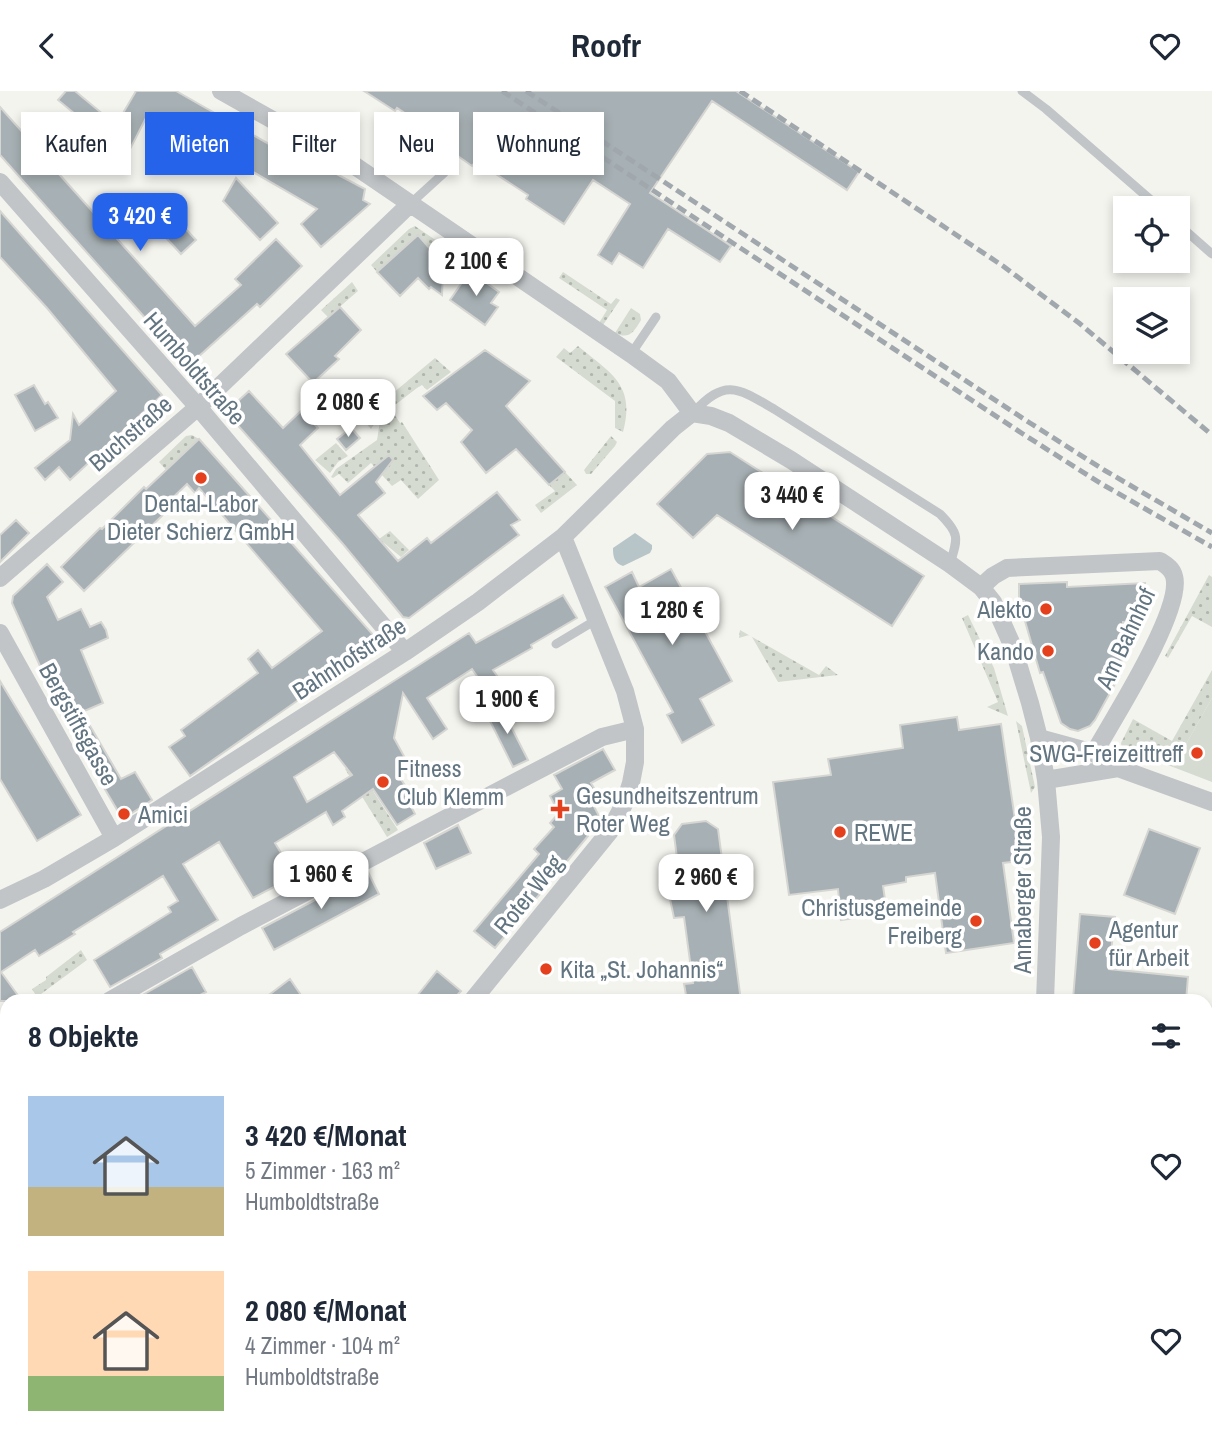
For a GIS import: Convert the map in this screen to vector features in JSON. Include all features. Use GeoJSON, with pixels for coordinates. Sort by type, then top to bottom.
{"type":"FeatureCollection","features":[{"type":"Feature","properties":{"kind":"street"},"geometry":{"type":"LineString","coordinates":[[221,91],[355,166],[631,354],[668,381],[692,413],[729,423],[791,460],[981,587],[993,602],[1013,647],[1039,738],[1094,753],[1118,768],[1212,802]]}},
{"type":"Feature","properties":{"kind":"street","name":"Humboldtstraße"},"geometry":{"type":"LineString","coordinates":[[0,182],[198,407],[405,652]]}},
{"type":"Feature","properties":{"kind":"street","name":"Buchstraße"},"geometry":{"type":"LineString","coordinates":[[0,578],[198,407],[411,204]]}},
{"type":"Feature","properties":{"kind":"street","name":"Bahnhofstraße"},"geometry":{"type":"LineString","coordinates":[[0,900],[44,879],[114,838],[478,603],[563,537],[673,428],[692,413]]}},
{"type":"Feature","properties":{"kind":"street","name":"Roter Weg"},"geometry":{"type":"LineString","coordinates":[[478,994],[610,831],[625,802],[635,762],[635,729],[625,691],[563,537]]}},
{"type":"Feature","properties":{"kind":"street","name":"Am Bahnhof"},"geometry":{"type":"LineString","coordinates":[[981,587],[1007,568],[1160,561],[1170,567],[1175,578],[1175,594],[1161,630],[1094,753]]}},
{"type":"Feature","properties":{"kind":"street","name":"Bergstiftsgasse"},"geometry":{"type":"LineString","coordinates":[[0,633],[114,838]]}},
{"type":"Feature","properties":{"kind":"street"},"geometry":{"type":"LineString","coordinates":[[121,994],[241,926],[602,737],[635,729]]}},
{"type":"Feature","properties":{"kind":"street","name":"Annaberger Straße"},"geometry":{"type":"LineString","coordinates":[[1039,738],[1046,780],[1051,848],[1045,994]]}},
{"type":"Feature","properties":{"kind":"street"},"geometry":{"type":"LineString","coordinates":[[1046,780],[1118,768]]}},
{"type":"Feature","properties":{"kind":"lane"},"geometry":{"type":"LineString","coordinates":[[1022,91],[1146,196]]}},
{"type":"Feature","properties":{"kind":"lane"},"geometry":{"type":"LineString","coordinates":[[411,204],[442,175]]}},
{"type":"Feature","properties":{"kind":"lane"},"geometry":{"type":"LineString","coordinates":[[1190,235],[1212,254]]}},
{"type":"Feature","properties":{"kind":"lane"},"geometry":{"type":"LineString","coordinates":[[631,354],[656,317]]}},
{"type":"Feature","properties":{"kind":"lane"},"geometry":{"type":"LineString","coordinates":[[692,413],[708,396],[732,389],[748,394],[774,409],[940,514],[956,534],[957,541],[950,564]]}},
{"type":"Feature","properties":{"kind":"lane"},"geometry":{"type":"LineString","coordinates":[[556,644],[596,620]]}},
{"type":"Feature","properties":{"kind":"shaded area"},"geometry":{"type":"Polygon","coordinates":[[[415,226],[453,252],[447,257],[444,250],[431,250],[418,236],[377,272],[371,265],[415,226]]]}},
{"type":"Feature","properties":{"kind":"shaded area"},"geometry":{"type":"Polygon","coordinates":[[[563,272],[611,304],[616,298],[620,300],[603,325],[599,323],[607,310],[559,278],[563,272]]]}},
{"type":"Feature","properties":{"kind":"shaded area"},"geometry":{"type":"Polygon","coordinates":[[[352,282],[358,291],[328,317],[321,310],[352,282]]]}},
{"type":"Feature","properties":{"kind":"shaded area"},"geometry":{"type":"Polygon","coordinates":[[[631,308],[640,314],[641,320],[628,335],[615,333],[631,308]]]}},
{"type":"Feature","properties":{"kind":"shaded area"},"geometry":{"type":"Polygon","coordinates":[[[578,346],[610,372],[623,391],[626,416],[623,432],[615,428],[615,401],[556,357],[564,348],[570,353],[578,346]]]}},
{"type":"Feature","properties":{"kind":"shaded area"},"geometry":{"type":"Polygon","coordinates":[[[435,358],[451,372],[427,390],[422,385],[417,388],[378,418],[371,429],[362,419],[435,358]]]}},
{"type":"Feature","properties":{"kind":"shaded area"},"geometry":{"type":"Polygon","coordinates":[[[392,411],[439,480],[418,499],[401,480],[392,486],[371,463],[348,483],[339,474],[331,477],[336,469],[377,440],[380,421],[392,411]]]}},
{"type":"Feature","properties":{"kind":"shaded area"},"geometry":{"type":"Polygon","coordinates":[[[192,435],[199,439],[166,470],[159,462],[186,436],[192,435]]]}},
{"type":"Feature","properties":{"kind":"shaded area"},"geometry":{"type":"Polygon","coordinates":[[[611,436],[617,442],[615,446],[591,474],[586,474],[584,470],[611,436]]]}},
{"type":"Feature","properties":{"kind":"shaded area"},"geometry":{"type":"Polygon","coordinates":[[[336,443],[348,456],[338,462],[330,473],[315,460],[336,443]]]}},
{"type":"Feature","properties":{"kind":"shaded area"},"geometry":{"type":"Polygon","coordinates":[[[565,472],[577,485],[541,513],[535,505],[555,491],[549,485],[565,472]]]}},
{"type":"Feature","properties":{"kind":"shaded area"},"geometry":{"type":"Polygon","coordinates":[[[390,531],[409,550],[401,557],[379,539],[390,531]]]}},
{"type":"Feature","properties":{"kind":"shaded area"},"geometry":{"type":"Polygon","coordinates":[[[635,533],[652,545],[652,549],[650,553],[623,566],[615,559],[613,548],[635,533]]]}},
{"type":"Feature","properties":{"kind":"shaded area"},"geometry":{"type":"Polygon","coordinates":[[[1209,575],[1212,577],[1212,627],[1192,616],[1168,658],[1165,656],[1209,575]]]}},
{"type":"Feature","properties":{"kind":"shaded area"},"geometry":{"type":"Polygon","coordinates":[[[968,615],[994,668],[1008,716],[987,707],[998,702],[962,618],[968,615]]]}},
{"type":"Feature","properties":{"kind":"shaded area"},"geometry":{"type":"Polygon","coordinates":[[[740,630],[749,635],[739,638],[740,630]]]}},
{"type":"Feature","properties":{"kind":"shaded area"},"geometry":{"type":"Polygon","coordinates":[[[752,637],[819,675],[826,666],[838,675],[778,682],[752,637]]]}},
{"type":"Feature","properties":{"kind":"shaded area"},"geometry":{"type":"Polygon","coordinates":[[[1212,670],[1212,698],[1173,767],[1122,748],[1121,743],[1133,719],[1172,741],[1212,670]]]}},
{"type":"Feature","properties":{"kind":"shaded area","name":"SWG-Freizeittreff"},"geometry":{"type":"Polygon","coordinates":[[[1212,698],[1212,782],[1173,767],[1212,698]]]}},
{"type":"Feature","properties":{"kind":"shaded area"},"geometry":{"type":"Polygon","coordinates":[[[1016,721],[1022,726],[1035,787],[1031,793],[1016,721]]]}},
{"type":"Feature","properties":{"kind":"shaded area"},"geometry":{"type":"Polygon","coordinates":[[[355,763],[398,830],[387,837],[345,769],[355,763]]]}},
{"type":"Feature","properties":{"kind":"shaded area"},"geometry":{"type":"Polygon","coordinates":[[[81,950],[87,960],[41,994],[35,994],[32,989],[46,980],[46,977],[81,950]]]}},
{"type":"Feature","properties":{"kind":"building"},"geometry":{"type":"Polygon","coordinates":[[[66,91],[75,91],[100,112],[73,112],[58,100],[66,91]]]}},
{"type":"Feature","properties":{"kind":"building"},"geometry":{"type":"Polygon","coordinates":[[[136,91],[176,91],[213,112],[145,112],[145,120],[131,147],[131,112],[124,112],[136,91]]]}},
{"type":"Feature","properties":{"kind":"building"},"geometry":{"type":"Polygon","coordinates":[[[364,91],[736,91],[859,172],[847,190],[712,101],[650,193],[731,246],[720,262],[668,229],[643,268],[619,253],[612,264],[598,255],[630,204],[593,180],[564,224],[526,199],[528,195],[497,175],[604,175],[604,112],[473,112],[472,166],[459,157],[459,112],[403,112],[397,108],[395,111],[364,91]]]}},
{"type":"Feature","properties":{"kind":"building"},"geometry":{"type":"Polygon","coordinates":[[[0,107],[21,131],[21,175],[60,175],[195,326],[241,285],[235,279],[276,239],[302,266],[260,307],[257,304],[188,366],[0,155],[0,107]]]}},
{"type":"Feature","properties":{"kind":"building"},"geometry":{"type":"Polygon","coordinates":[[[254,135],[268,143],[268,175],[339,175],[365,189],[363,200],[370,204],[321,247],[301,224],[317,209],[254,173],[254,135]]]}},
{"type":"Feature","properties":{"kind":"building"},"geometry":{"type":"Polygon","coordinates":[[[236,178],[278,223],[260,240],[223,201],[236,178]]]}},
{"type":"Feature","properties":{"kind":"building"},"geometry":{"type":"Polygon","coordinates":[[[0,211],[162,395],[70,480],[59,467],[45,480],[35,468],[70,440],[73,414],[79,425],[116,391],[47,308],[0,257],[0,211]]]}},
{"type":"Feature","properties":{"kind":"building"},"geometry":{"type":"Polygon","coordinates":[[[171,213],[196,240],[181,254],[156,227],[171,213]]]}},
{"type":"Feature","properties":{"kind":"building"},"geometry":{"type":"Polygon","coordinates":[[[418,235],[431,250],[444,250],[442,295],[431,287],[429,289],[418,278],[400,296],[377,272],[418,235]]]}},
{"type":"Feature","properties":{"kind":"building"},"geometry":{"type":"Polygon","coordinates":[[[470,271],[499,292],[491,303],[498,307],[485,325],[450,300],[470,271]]]}},
{"type":"Feature","properties":{"kind":"building"},"geometry":{"type":"Polygon","coordinates":[[[340,307],[361,330],[335,356],[339,359],[313,383],[286,354],[340,307]]]}},
{"type":"Feature","properties":{"kind":"building"},"geometry":{"type":"Polygon","coordinates":[[[485,350],[530,381],[506,406],[565,472],[549,485],[516,449],[486,473],[461,442],[472,430],[446,403],[437,410],[423,396],[485,350]]]}},
{"type":"Feature","properties":{"kind":"building"},"geometry":{"type":"Polygon","coordinates":[[[34,385],[45,404],[48,402],[58,418],[35,431],[15,395],[34,385]]]}},
{"type":"Feature","properties":{"kind":"building"},"geometry":{"type":"Polygon","coordinates":[[[249,391],[283,428],[302,410],[318,428],[300,445],[340,495],[389,455],[393,460],[376,482],[385,493],[358,515],[398,561],[427,538],[431,543],[497,492],[520,520],[511,525],[519,535],[409,618],[403,617],[343,544],[226,412],[249,391]]]}},
{"type":"Feature","properties":{"kind":"building"},"geometry":{"type":"Polygon","coordinates":[[[351,428],[360,438],[346,450],[337,439],[351,428]]]}},
{"type":"Feature","properties":{"kind":"building"},"geometry":{"type":"Polygon","coordinates":[[[199,439],[375,637],[374,647],[190,776],[169,747],[185,736],[181,730],[258,673],[248,659],[258,650],[272,668],[322,631],[199,488],[195,493],[187,484],[163,507],[167,511],[84,591],[61,567],[144,487],[146,489],[199,439]]]}},
{"type":"Feature","properties":{"kind":"building"},"geometry":{"type":"Polygon","coordinates":[[[730,452],[924,576],[892,626],[717,515],[693,538],[657,504],[707,454],[730,452]]]}},
{"type":"Feature","properties":{"kind":"building"},"geometry":{"type":"Polygon","coordinates":[[[16,520],[29,533],[0,562],[0,535],[16,520]]]}},
{"type":"Feature","properties":{"kind":"building"},"geometry":{"type":"Polygon","coordinates":[[[47,564],[63,582],[47,597],[58,620],[81,609],[90,627],[101,622],[106,630],[108,638],[81,650],[103,703],[82,712],[121,779],[135,772],[152,800],[129,815],[119,813],[64,720],[12,603],[13,596],[47,564]]]}},
{"type":"Feature","properties":{"kind":"building"},"geometry":{"type":"Polygon","coordinates":[[[671,569],[732,681],[700,699],[714,725],[682,743],[667,715],[673,712],[605,587],[632,572],[639,587],[671,569]]]}},
{"type":"Feature","properties":{"kind":"building"},"geometry":{"type":"Polygon","coordinates":[[[1067,582],[1067,587],[1145,583],[1144,621],[1123,622],[1121,673],[1095,720],[1090,726],[1078,731],[1061,723],[1043,672],[1040,673],[1025,621],[1024,601],[1019,601],[1019,584],[1067,582]]]}},
{"type":"Feature","properties":{"kind":"building"},"geometry":{"type":"Polygon","coordinates":[[[563,595],[577,618],[493,670],[509,693],[495,702],[472,669],[427,698],[447,729],[433,739],[403,693],[394,738],[411,769],[399,776],[411,795],[406,797],[415,814],[397,825],[373,789],[342,811],[345,817],[333,825],[326,812],[275,843],[295,876],[253,898],[219,842],[183,864],[218,920],[160,954],[162,958],[110,987],[94,960],[171,912],[168,907],[178,901],[163,876],[39,956],[35,950],[1,972],[17,994],[0,994],[0,932],[469,633],[476,643],[563,595]],[[334,752],[294,777],[307,802],[352,775],[334,752]]]}},
{"type":"Feature","properties":{"kind":"building"},"geometry":{"type":"Polygon","coordinates":[[[0,681],[81,815],[37,841],[0,779],[0,681]]]}},
{"type":"Feature","properties":{"kind":"building"},"geometry":{"type":"Polygon","coordinates":[[[500,705],[528,760],[513,767],[486,713],[500,705]]]}},
{"type":"Feature","properties":{"kind":"building"},"geometry":{"type":"Polygon","coordinates":[[[957,717],[959,730],[1001,724],[1021,861],[1003,863],[1014,943],[946,953],[935,873],[906,877],[906,882],[883,886],[887,913],[841,920],[838,889],[789,895],[773,782],[831,775],[828,759],[903,748],[900,725],[957,717]]]}},
{"type":"Feature","properties":{"kind":"building","name":"Gesundheitszentrum Roter Weg"},"geometry":{"type":"Polygon","coordinates":[[[603,749],[615,770],[591,783],[597,793],[589,797],[599,816],[583,825],[588,836],[495,948],[474,931],[539,854],[534,849],[554,827],[550,823],[559,813],[550,796],[562,789],[554,775],[603,749]]]}},
{"type":"Feature","properties":{"kind":"building"},"geometry":{"type":"Polygon","coordinates":[[[706,821],[718,829],[740,994],[686,994],[684,984],[693,983],[684,917],[674,918],[670,899],[682,897],[674,835],[682,824],[706,821]]]}},
{"type":"Feature","properties":{"kind":"building"},"geometry":{"type":"Polygon","coordinates":[[[458,825],[471,853],[436,869],[424,843],[458,825]]]}},
{"type":"Feature","properties":{"kind":"building"},"geometry":{"type":"Polygon","coordinates":[[[1149,829],[1200,848],[1175,914],[1124,895],[1149,829]]]}},
{"type":"Feature","properties":{"kind":"building"},"geometry":{"type":"Polygon","coordinates":[[[368,872],[379,894],[274,950],[262,928],[368,872]]]}},
{"type":"Feature","properties":{"kind":"building","name":"Agentur für Arbeit"},"geometry":{"type":"Polygon","coordinates":[[[1080,914],[1115,917],[1109,969],[1188,977],[1187,994],[1073,994],[1080,914]]]}},
{"type":"Feature","properties":{"kind":"building"},"geometry":{"type":"Polygon","coordinates":[[[192,967],[206,992],[202,994],[144,994],[192,967]]]}},
{"type":"Feature","properties":{"kind":"building"},"geometry":{"type":"Polygon","coordinates":[[[437,971],[461,991],[458,994],[419,994],[437,971]]]}},
{"type":"Feature","properties":{"kind":"building"},"geometry":{"type":"Polygon","coordinates":[[[290,979],[300,994],[270,994],[290,979]]]}},
{"type":"Feature","properties":{"kind":"railway"},"geometry":{"type":"LineString","coordinates":[[502,91],[1023,434],[1100,483],[1212,547]]}},
{"type":"Feature","properties":{"kind":"railway"},"geometry":{"type":"LineString","coordinates":[[526,91],[1030,423],[1212,533]]}},
{"type":"Feature","properties":{"kind":"railway"},"geometry":{"type":"LineString","coordinates":[[740,91],[1003,266],[1079,323],[1212,435]]}},
{"type":"Feature","properties":{"kind":"place","name":"Dental-Labor Dieter Schierz GmbH"},"geometry":{"type":"Point","coordinates":[201,478]}},
{"type":"Feature","properties":{"kind":"place","name":"Alekto"},"geometry":{"type":"Point","coordinates":[1046,609]}},
{"type":"Feature","properties":{"kind":"place","name":"Kando"},"geometry":{"type":"Point","coordinates":[1048,651]}},
{"type":"Feature","properties":{"kind":"place","name":"SWG-Freizeittreff"},"geometry":{"type":"Point","coordinates":[1197,753]}},
{"type":"Feature","properties":{"kind":"place","name":"Fitness Club Klemm"},"geometry":{"type":"Point","coordinates":[383,782]}},
{"type":"Feature","properties":{"kind":"place","name":"Gesundheitszentrum Roter Weg"},"geometry":{"type":"Point","coordinates":[560,809]}},
{"type":"Feature","properties":{"kind":"place","name":"Amici"},"geometry":{"type":"Point","coordinates":[124,814]}},
{"type":"Feature","properties":{"kind":"place","name":"REWE"},"geometry":{"type":"Point","coordinates":[840,832]}},
{"type":"Feature","properties":{"kind":"place","name":"Christusgemeinde Freiberg"},"geometry":{"type":"Point","coordinates":[976,921]}},
{"type":"Feature","properties":{"kind":"place","name":"Agentur für Arbeit"},"geometry":{"type":"Point","coordinates":[1095,943]}},
{"type":"Feature","properties":{"kind":"place","name":"Kita „St. Johannis“"},"geometry":{"type":"Point","coordinates":[546,969]}}]}
